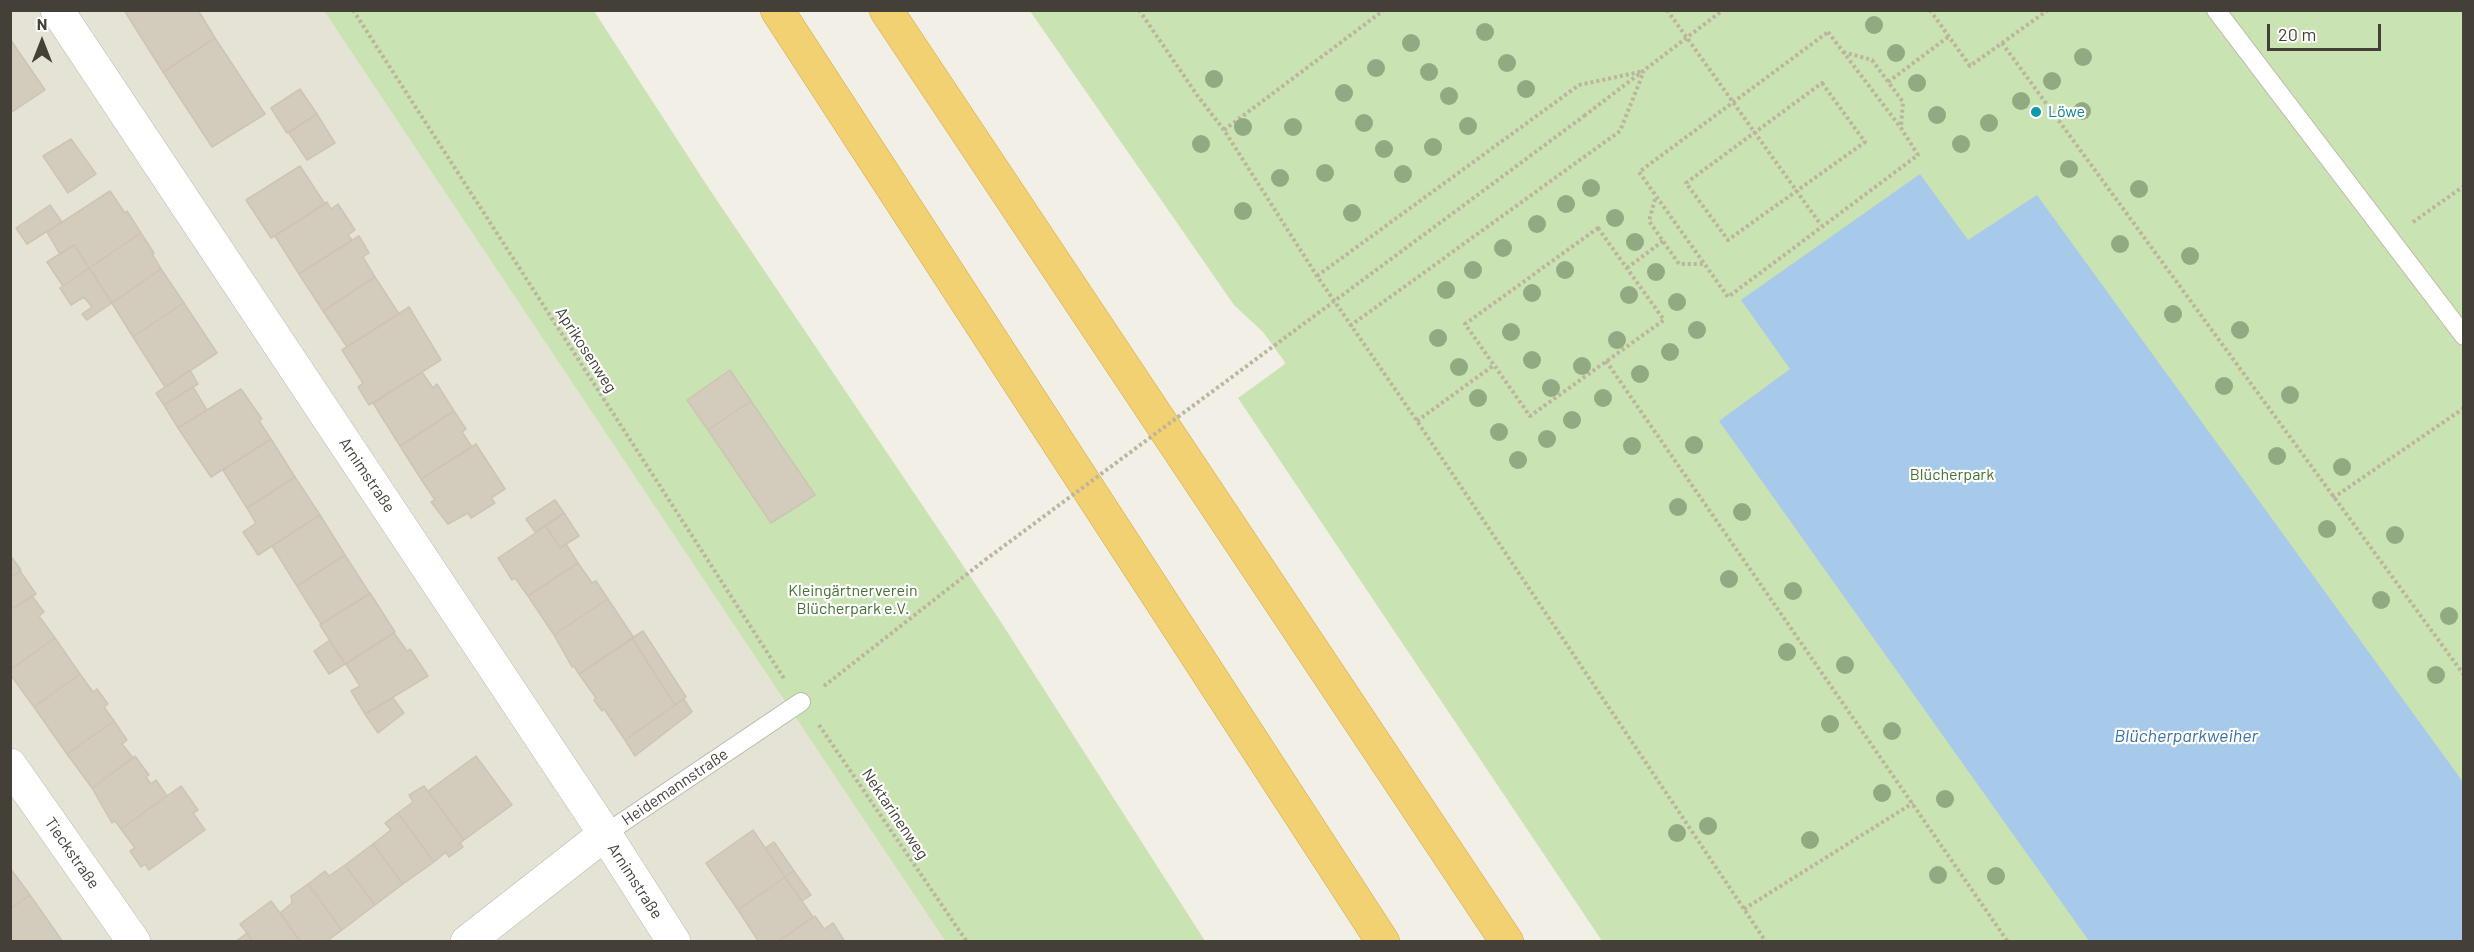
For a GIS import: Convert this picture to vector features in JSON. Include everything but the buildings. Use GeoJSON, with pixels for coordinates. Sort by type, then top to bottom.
{"type":"FeatureCollection","features":[{"type":"Feature","properties":{"kind":"highway"},"geometry":{"type":"LineString","coordinates":[[777,10],[1383,942]]}},
{"type":"Feature","properties":{"kind":"highway"},"geometry":{"type":"LineString","coordinates":[[886,10],[1506,935]]}},
{"type":"Feature","properties":{"kind":"street","name":"Arnimstraße"},"geometry":{"type":"LineString","coordinates":[[57,10],[605,834],[674,942]]}},
{"type":"Feature","properties":{"kind":"street","name":"Tieckstraße"},"geometry":{"type":"LineString","coordinates":[[10,765],[134,942]]}},
{"type":"Feature","properties":{"kind":"street","name":"Heidemannstraße"},"geometry":{"type":"LineString","coordinates":[[467,942],[605,834]]}},
{"type":"Feature","properties":{"kind":"lane"},"geometry":{"type":"LineString","coordinates":[[2216,10],[2463,336]]}},
{"type":"Feature","properties":{"kind":"lane","name":"Heidemannstraße"},"geometry":{"type":"LineString","coordinates":[[605,834],[801,702]]}},
{"type":"Feature","properties":{"kind":"path","name":"Aprikosenweg"},"geometry":{"type":"LineString","coordinates":[[353,10],[780,674],[801,702]]}},
{"type":"Feature","properties":{"kind":"path"},"geometry":{"type":"LineString","coordinates":[[1139,10],[1197,95],[1224,130],[1350,326],[1418,421],[1766,942]]}},
{"type":"Feature","properties":{"kind":"path"},"geometry":{"type":"LineString","coordinates":[[1224,130],[1384,10]]}},
{"type":"Feature","properties":{"kind":"path"},"geometry":{"type":"LineString","coordinates":[[1667,10],[1821,225]]}},
{"type":"Feature","properties":{"kind":"path"},"geometry":{"type":"LineString","coordinates":[[801,702],[850,667],[985,560],[1584,116],[1723,10]]}},
{"type":"Feature","properties":{"kind":"path"},"geometry":{"type":"LineString","coordinates":[[1929,10],[1970,66],[2048,10]]}},
{"type":"Feature","properties":{"kind":"path"},"geometry":{"type":"LineString","coordinates":[[1828,32],[1918,154],[1728,297],[1639,172],[1733,102],[1828,32]]}},
{"type":"Feature","properties":{"kind":"path"},"geometry":{"type":"LineString","coordinates":[[1888,82],[1948,37]]}},
{"type":"Feature","properties":{"kind":"path"},"geometry":{"type":"LineString","coordinates":[[2002,43],[2463,675]]}},
{"type":"Feature","properties":{"kind":"path"},"geometry":{"type":"LineString","coordinates":[[1842,52],[1872,60],[1903,102],[1901,128]]}},
{"type":"Feature","properties":{"kind":"path"},"geometry":{"type":"LineString","coordinates":[[1317,276],[1579,85],[1644,71]]}},
{"type":"Feature","properties":{"kind":"path"},"geometry":{"type":"LineString","coordinates":[[1350,326],[1620,131],[1644,71]]}},
{"type":"Feature","properties":{"kind":"path"},"geometry":{"type":"LineString","coordinates":[[1822,83],[1865,142],[1728,240],[1686,183],[1754,132],[1822,83]]}},
{"type":"Feature","properties":{"kind":"path"},"geometry":{"type":"LineString","coordinates":[[2390,237],[2463,186]]}},
{"type":"Feature","properties":{"kind":"path"},"geometry":{"type":"LineString","coordinates":[[1656,198],[1649,221],[1679,264],[1703,264]]}},
{"type":"Feature","properties":{"kind":"path"},"geometry":{"type":"LineString","coordinates":[[1598,228],[1664,320],[1606,362],[1530,416],[1465,324],[1598,228]]}},
{"type":"Feature","properties":{"kind":"path"},"geometry":{"type":"LineString","coordinates":[[1627,268],[1663,241]]}},
{"type":"Feature","properties":{"kind":"path"},"geometry":{"type":"LineString","coordinates":[[1606,362],[2008,942]]}},
{"type":"Feature","properties":{"kind":"path"},"geometry":{"type":"LineString","coordinates":[[1418,421],[1494,365]]}},
{"type":"Feature","properties":{"kind":"path"},"geometry":{"type":"LineString","coordinates":[[2333,498],[2463,408]]}},
{"type":"Feature","properties":{"kind":"path","name":"Nektarinenweg"},"geometry":{"type":"LineString","coordinates":[[801,702],[844,759],[967,942]]}},
{"type":"Feature","properties":{"kind":"path"},"geometry":{"type":"LineString","coordinates":[[1744,909],[1912,803]]}},
{"type":"Feature","properties":{"kind":"shaded area"},"geometry":{"type":"Polygon","coordinates":[[[10,11],[324,11],[945,941],[11,941],[10,11]]]}},
{"type":"Feature","properties":{"kind":"green space","name":"Kleingärtnerverein Blücherpark e.V."},"geometry":{"type":"Polygon","coordinates":[[[324,11],[594,11],[706,184],[999,619],[1205,941],[945,941],[324,11]]]}},
{"type":"Feature","properties":{"kind":"green space","name":"Blücherpark"},"geometry":{"type":"Polygon","coordinates":[[[1030,11],[2463,11],[2463,941],[1602,941],[1238,398],[1285,364],[1284,361],[1263,332],[1234,305],[1030,11]]]}},
{"type":"Feature","properties":{"kind":"water","name":"Blücherparkweiher"},"geometry":{"type":"Polygon","coordinates":[[[1920,174],[1968,240],[2037,195],[2463,782],[2463,941],[2089,941],[1719,421],[1790,369],[1741,300],[1920,174]]]}},
{"type":"Feature","properties":{"kind":"place","name":"Löwe"},"geometry":{"type":"Point","coordinates":[2036,112]}}]}
